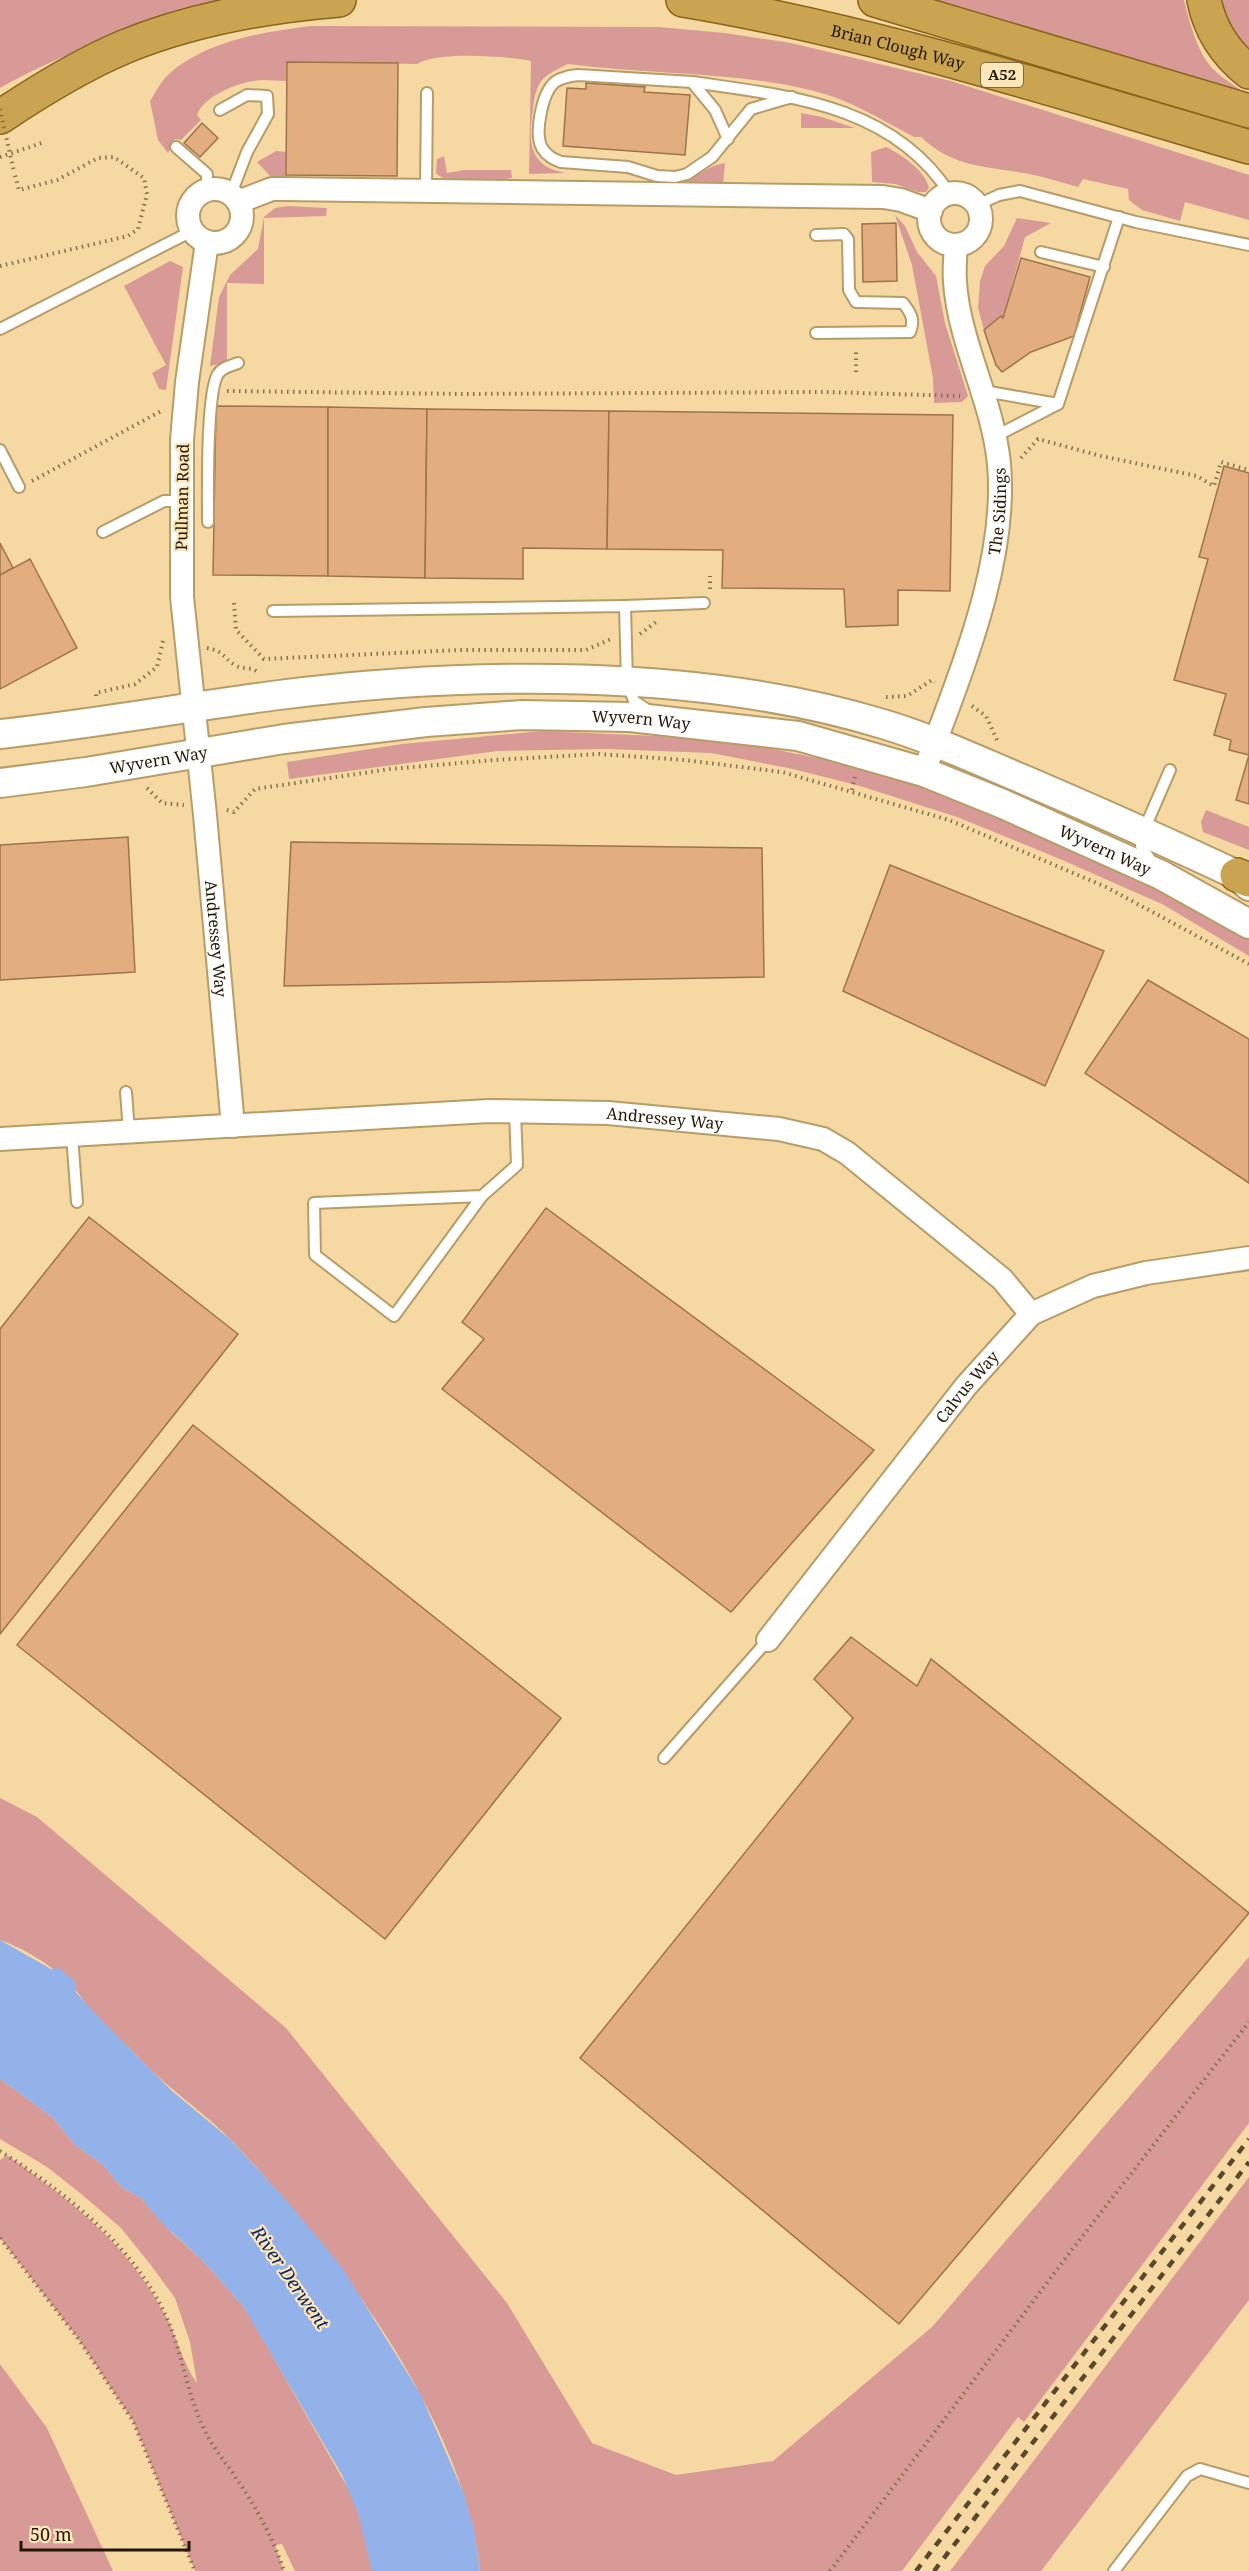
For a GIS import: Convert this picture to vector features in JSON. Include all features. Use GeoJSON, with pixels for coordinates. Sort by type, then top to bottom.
{"type":"FeatureCollection","features":[{"type":"Feature","properties":{"kind":"highway"},"geometry":{"type":"LineString","coordinates":[[0,117],[37,93],[124,47],[206,20],[282,5],[339,0]]}},
{"type":"Feature","properties":{"kind":"highway","name":"Brian Clough Way"},"geometry":{"type":"LineString","coordinates":[[683,0],[753,12],[902,46],[1249,147]]}},
{"type":"Feature","properties":{"kind":"highway","name":"A52"},"geometry":{"type":"LineString","coordinates":[[875,0],[1249,111]]}},
{"type":"Feature","properties":{"kind":"highway"},"geometry":{"type":"LineString","coordinates":[[1203,0],[1217,38],[1236,62],[1249,72]]}},
{"type":"Feature","properties":{"kind":"street"},"geometry":{"type":"LineString","coordinates":[[219,189],[234,198],[242,218],[237,233],[223,242],[199,237],[188,223],[189,206],[193,199],[207,190],[219,189]]}},
{"type":"Feature","properties":{"kind":"street"},"geometry":{"type":"LineString","coordinates":[[234,198],[272,189],[883,197],[901,200],[931,211]]}},
{"type":"Feature","properties":{"kind":"street"},"geometry":{"type":"LineString","coordinates":[[950,194],[965,195],[977,205],[982,220],[977,235],[971,241],[956,246],[940,241],[934,235],[929,219],[935,203],[950,194]]}},
{"type":"Feature","properties":{"kind":"street","name":"Pullman Road"},"geometry":{"type":"LineString","coordinates":[[198,753],[182,597],[180,501],[182,440],[199,237]]}},
{"type":"Feature","properties":{"kind":"street","name":"The Sidings"},"geometry":{"type":"LineString","coordinates":[[924,772],[981,608],[990,572],[1000,510],[999,464],[994,437],[976,394],[960,315],[955,282],[956,246]]}},
{"type":"Feature","properties":{"kind":"street","name":"Wyvern Way"},"geometry":{"type":"LineString","coordinates":[[0,734],[309,692],[453,681],[627,682],[765,698],[840,713],[935,742],[1144,830],[1245,880]]}},
{"type":"Feature","properties":{"kind":"street","name":"Wyvern Way"},"geometry":{"type":"LineString","coordinates":[[0,783],[426,722],[522,715],[630,717],[798,735],[924,772],[1053,825],[1161,875],[1249,924]]}},
{"type":"Feature","properties":{"kind":"street","name":"Andressey Way"},"geometry":{"type":"LineString","coordinates":[[198,753],[233,1126]]}},
{"type":"Feature","properties":{"kind":"street","name":"Andressey Way"},"geometry":{"type":"LineString","coordinates":[[0,1139],[515,1112],[608,1113],[779,1129],[822,1139],[847,1153],[1002,1279],[1031,1314]]}},
{"type":"Feature","properties":{"kind":"street","name":"Calvus Way"},"geometry":{"type":"LineString","coordinates":[[768,1640],[966,1386],[1031,1314],[1093,1286],[1146,1273],[1249,1258]]}},
{"type":"Feature","properties":{"kind":"lane"},"geometry":{"type":"LineString","coordinates":[[792,97],[752,109],[728,140],[696,169],[673,177],[657,176],[628,167],[561,162],[547,155],[540,143],[543,102],[546,93],[561,78],[578,75],[692,82],[792,97],[826,105],[891,135],[916,153],[940,178],[950,194]]}},
{"type":"Feature","properties":{"kind":"lane"},"geometry":{"type":"LineString","coordinates":[[692,82],[712,105],[728,140]]}},
{"type":"Feature","properties":{"kind":"lane"},"geometry":{"type":"LineString","coordinates":[[426,191],[427,93]]}},
{"type":"Feature","properties":{"kind":"lane"},"geometry":{"type":"LineString","coordinates":[[220,110],[248,95],[267,96],[268,114],[247,152],[234,198]]}},
{"type":"Feature","properties":{"kind":"lane"},"geometry":{"type":"LineString","coordinates":[[176,147],[207,174],[207,190]]}},
{"type":"Feature","properties":{"kind":"lane"},"geometry":{"type":"LineString","coordinates":[[977,205],[999,195],[1020,191],[1119,217],[1249,245]]}},
{"type":"Feature","properties":{"kind":"lane"},"geometry":{"type":"LineString","coordinates":[[994,437],[1058,404],[1119,217]]}},
{"type":"Feature","properties":{"kind":"lane"},"geometry":{"type":"LineString","coordinates":[[816,235],[844,234],[848,239],[849,290],[856,302],[903,303],[911,313],[913,324],[909,332],[816,333]]}},
{"type":"Feature","properties":{"kind":"lane"},"geometry":{"type":"LineString","coordinates":[[0,329],[199,237]]}},
{"type":"Feature","properties":{"kind":"lane"},"geometry":{"type":"LineString","coordinates":[[1041,252],[1104,267]]}},
{"type":"Feature","properties":{"kind":"lane"},"geometry":{"type":"LineString","coordinates":[[208,522],[210,416],[217,375],[225,367],[238,363]]}},
{"type":"Feature","properties":{"kind":"lane"},"geometry":{"type":"LineString","coordinates":[[976,394],[1058,404]]}},
{"type":"Feature","properties":{"kind":"lane"},"geometry":{"type":"LineString","coordinates":[[0,450],[19,487]]}},
{"type":"Feature","properties":{"kind":"lane"},"geometry":{"type":"LineString","coordinates":[[103,532],[164,501],[180,501]]}},
{"type":"Feature","properties":{"kind":"lane"},"geometry":{"type":"LineString","coordinates":[[273,611],[704,603]]}},
{"type":"Feature","properties":{"kind":"lane"},"geometry":{"type":"LineString","coordinates":[[625,606],[627,682],[634,701],[666,721]]}},
{"type":"Feature","properties":{"kind":"lane"},"geometry":{"type":"LineString","coordinates":[[1161,875],[1141,846],[1144,830],[1170,770]]}},
{"type":"Feature","properties":{"kind":"lane"},"geometry":{"type":"LineString","coordinates":[[126,1092],[129,1132]]}},
{"type":"Feature","properties":{"kind":"lane"},"geometry":{"type":"LineString","coordinates":[[482,1196],[314,1203],[315,1255],[394,1316],[482,1196],[517,1165],[515,1112]]}},
{"type":"Feature","properties":{"kind":"lane"},"geometry":{"type":"LineString","coordinates":[[72,1135],[77,1202]]}},
{"type":"Feature","properties":{"kind":"lane"},"geometry":{"type":"LineString","coordinates":[[664,1758],[768,1640]]}},
{"type":"Feature","properties":{"kind":"lane"},"geometry":{"type":"LineString","coordinates":[[1114,2571],[1187,2475],[1200,2469],[1249,2483]]}},
{"type":"Feature","properties":{"kind":"path"},"geometry":{"type":"LineString","coordinates":[[0,109],[19,190],[57,180],[98,158],[114,157],[144,178],[147,194],[138,229],[128,236],[0,266]]}},
{"type":"Feature","properties":{"kind":"path"},"geometry":{"type":"LineString","coordinates":[[0,157],[42,143]]}},
{"type":"Feature","properties":{"kind":"path"},"geometry":{"type":"LineString","coordinates":[[214,391],[462,394],[823,392],[976,394]]}},
{"type":"Feature","properties":{"kind":"path"},"geometry":{"type":"LineString","coordinates":[[19,487],[164,409],[186,406]]}},
{"type":"Feature","properties":{"kind":"path"},"geometry":{"type":"LineString","coordinates":[[999,464],[1020,458],[1038,439],[1101,456],[1197,476],[1214,486],[1221,462],[1249,470]]}},
{"type":"Feature","properties":{"kind":"path"},"geometry":{"type":"LineString","coordinates":[[234,603],[236,630],[264,659],[460,650],[586,650],[611,639],[634,638],[686,598],[710,597],[710,576]]}},
{"type":"Feature","properties":{"kind":"path"},"geometry":{"type":"LineString","coordinates":[[146,787],[162,803],[234,812],[255,789],[390,769],[494,760],[599,754],[684,760],[782,772],[949,819],[1106,887],[1249,964]]}},
{"type":"Feature","properties":{"kind":"path"},"geometry":{"type":"LineString","coordinates":[[830,2571],[1078,2242],[1249,2022]]}},
{"type":"Feature","properties":{"kind":"path"},"geometry":{"type":"LineString","coordinates":[[0,2151],[56,2190],[106,2233],[146,2282],[165,2315],[205,2433],[251,2502],[275,2545],[284,2571]]}},
{"type":"Feature","properties":{"kind":"path"},"geometry":{"type":"LineString","coordinates":[[0,2238],[77,2337],[133,2421],[195,2571]]}},
{"type":"Feature","properties":{"kind":"shaded area"},"geometry":{"type":"Polygon","coordinates":[[[0,0],[227,0],[83,49],[27,73],[0,88],[0,0]]]}},
{"type":"Feature","properties":{"kind":"shaded area"},"geometry":{"type":"Polygon","coordinates":[[[926,0],[1184,0],[1195,37],[1208,63],[1222,77],[1249,96],[926,0]]]}},
{"type":"Feature","properties":{"kind":"shaded area"},"geometry":{"type":"Polygon","coordinates":[[[1214,0],[1249,0],[1249,61],[1214,0]]]}},
{"type":"Feature","properties":{"kind":"shaded area"},"geometry":{"type":"Polygon","coordinates":[[[311,26],[659,27],[725,33],[791,43],[951,81],[1249,175],[1249,220],[1185,202],[1180,221],[1142,210],[1129,200],[1128,189],[1083,179],[1078,187],[1031,174],[969,164],[945,154],[921,137],[914,137],[853,105],[814,91],[753,80],[568,64],[549,74],[539,85],[534,101],[531,132],[533,150],[537,158],[553,170],[565,173],[529,174],[531,61],[489,56],[440,57],[417,64],[287,62],[286,81],[261,80],[246,83],[229,88],[213,97],[200,108],[197,115],[201,120],[181,140],[175,139],[168,153],[158,140],[150,101],[169,74],[200,53],[218,46],[255,35],[311,26]]]}},
{"type":"Feature","properties":{"kind":"shaded area"},"geometry":{"type":"Polygon","coordinates":[[[801,113],[822,117],[855,128],[801,128],[801,113]]]}},
{"type":"Feature","properties":{"kind":"shaded area"},"geometry":{"type":"Polygon","coordinates":[[[886,147],[918,169],[927,181],[929,188],[926,192],[918,192],[895,184],[872,182],[871,152],[886,147]]]}},
{"type":"Feature","properties":{"kind":"shaded area"},"geometry":{"type":"Polygon","coordinates":[[[276,151],[286,152],[286,179],[271,177],[257,162],[276,151]]]}},
{"type":"Feature","properties":{"kind":"shaded area"},"geometry":{"type":"Polygon","coordinates":[[[444,156],[447,173],[464,170],[511,170],[512,178],[494,181],[451,181],[436,173],[437,159],[444,156]]]}},
{"type":"Feature","properties":{"kind":"shaded area"},"geometry":{"type":"Polygon","coordinates":[[[725,163],[723,185],[690,185],[684,182],[714,166],[725,163]]]}},
{"type":"Feature","properties":{"kind":"shaded area"},"geometry":{"type":"Polygon","coordinates":[[[288,206],[327,208],[326,216],[264,218],[264,284],[227,283],[227,362],[210,366],[219,297],[230,275],[258,249],[264,217],[275,208],[288,206]]]}},
{"type":"Feature","properties":{"kind":"shaded area"},"geometry":{"type":"Polygon","coordinates":[[[895,215],[905,226],[917,252],[936,276],[945,323],[968,396],[962,402],[934,403],[933,378],[912,265],[895,215]]]}},
{"type":"Feature","properties":{"kind":"shaded area"},"geometry":{"type":"Polygon","coordinates":[[[1017,218],[1051,223],[1025,237],[1003,318],[1000,316],[984,330],[978,308],[980,281],[985,266],[1004,246],[1017,218]]]}},
{"type":"Feature","properties":{"kind":"shaded area"},"geometry":{"type":"Polygon","coordinates":[[[170,261],[183,267],[166,390],[159,389],[152,373],[166,365],[124,286],[170,261]]]}},
{"type":"Feature","properties":{"kind":"shaded area"},"geometry":{"type":"Polygon","coordinates":[[[542,731],[701,738],[763,747],[842,763],[922,787],[1018,823],[1106,860],[1249,937],[1249,956],[1164,905],[957,817],[860,786],[793,769],[711,753],[607,749],[498,751],[289,779],[287,762],[402,744],[542,731]]]}},
{"type":"Feature","properties":{"kind":"shaded area"},"geometry":{"type":"Polygon","coordinates":[[[1206,810],[1249,827],[1249,850],[1203,832],[1201,822],[1206,810]]]}},
{"type":"Feature","properties":{"kind":"shaded area"},"geometry":{"type":"Polygon","coordinates":[[[0,1798],[37,1817],[286,2028],[507,2303],[592,2443],[676,2475],[773,2461],[932,2327],[1249,1957],[1249,2123],[1024,2422],[1018,2417],[902,2571],[480,2571],[469,2514],[450,2456],[422,2397],[389,2340],[351,2284],[311,2232],[232,2141],[150,2069],[57,1972],[39,1959],[0,1940],[0,1798]]]}},
{"type":"Feature","properties":{"kind":"shaded area"},"geometry":{"type":"Polygon","coordinates":[[[0,2079],[52,2117],[75,2145],[103,2165],[121,2187],[141,2198],[171,2232],[203,2261],[243,2306],[353,2497],[369,2549],[372,2571],[295,2571],[282,2544],[275,2545],[284,2571],[195,2571],[133,2421],[77,2337],[0,2238],[0,2160],[7,2155],[31,2172],[75,2206],[114,2243],[132,2264],[164,2313],[187,2367],[197,2383],[190,2342],[175,2298],[121,2228],[47,2167],[0,2139],[0,2079]]]}},
{"type":"Feature","properties":{"kind":"shaded area"},"geometry":{"type":"Polygon","coordinates":[[[1249,2177],[1249,2300],[1041,2571],[950,2571],[1249,2177]]]}},
{"type":"Feature","properties":{"kind":"shaded area"},"geometry":{"type":"Polygon","coordinates":[[[0,2364],[47,2428],[113,2571],[0,2571],[0,2364]]]}},
{"type":"Feature","properties":{"kind":"water","name":"River Derwent"},"geometry":{"type":"Polygon","coordinates":[[[0,1940],[51,1969],[58,1968],[75,1981],[76,1992],[90,2008],[172,2091],[231,2140],[287,2201],[341,2266],[421,2395],[464,2494],[475,2534],[480,2571],[372,2571],[358,2513],[342,2475],[243,2306],[203,2261],[163,2224],[141,2198],[121,2187],[103,2165],[75,2145],[52,2117],[0,2079],[0,1940]]]}},
{"type":"Feature","properties":{"kind":"building"},"geometry":{"type":"Polygon","coordinates":[[[287,62],[398,63],[397,176],[286,175],[287,62]]]}},
{"type":"Feature","properties":{"kind":"building"},"geometry":{"type":"Polygon","coordinates":[[[586,83],[645,87],[644,92],[690,95],[685,155],[563,146],[567,88],[586,89],[586,83]]]}},
{"type":"Feature","properties":{"kind":"building"},"geometry":{"type":"Polygon","coordinates":[[[202,123],[218,138],[200,157],[184,143],[202,123]]]}},
{"type":"Feature","properties":{"kind":"building"},"geometry":{"type":"Polygon","coordinates":[[[896,223],[897,281],[863,282],[862,224],[896,223]]]}},
{"type":"Feature","properties":{"kind":"building"},"geometry":{"type":"Polygon","coordinates":[[[1021,258],[1090,277],[1074,336],[1031,352],[1002,372],[996,365],[984,330],[1001,316],[1003,318],[1021,258]]]}},
{"type":"Feature","properties":{"kind":"building"},"geometry":{"type":"Polygon","coordinates":[[[216,406],[328,407],[328,576],[213,575],[216,406]]]}},
{"type":"Feature","properties":{"kind":"building"},"geometry":{"type":"Polygon","coordinates":[[[328,407],[427,409],[425,578],[328,576],[328,407]]]}},
{"type":"Feature","properties":{"kind":"building"},"geometry":{"type":"Polygon","coordinates":[[[427,409],[609,411],[607,549],[523,548],[523,579],[425,578],[427,409]]]}},
{"type":"Feature","properties":{"kind":"building"},"geometry":{"type":"Polygon","coordinates":[[[609,411],[953,415],[950,591],[898,590],[898,625],[846,627],[844,589],[722,588],[723,550],[607,549],[609,411]]]}},
{"type":"Feature","properties":{"kind":"building"},"geometry":{"type":"Polygon","coordinates":[[[1224,466],[1249,473],[1249,755],[1229,750],[1231,740],[1214,735],[1226,694],[1174,680],[1208,559],[1199,557],[1224,466]]]}},
{"type":"Feature","properties":{"kind":"building"},"geometry":{"type":"Polygon","coordinates":[[[0,543],[13,568],[0,575],[0,543]]]}},
{"type":"Feature","properties":{"kind":"building"},"geometry":{"type":"Polygon","coordinates":[[[30,559],[77,648],[0,689],[0,575],[30,559]]]}},
{"type":"Feature","properties":{"kind":"building"},"geometry":{"type":"Polygon","coordinates":[[[1249,755],[1249,804],[1236,800],[1249,755]]]}},
{"type":"Feature","properties":{"kind":"building"},"geometry":{"type":"Polygon","coordinates":[[[128,837],[135,972],[0,980],[0,845],[128,837]]]}},
{"type":"Feature","properties":{"kind":"building"},"geometry":{"type":"Polygon","coordinates":[[[291,842],[762,848],[764,977],[284,986],[291,842]]]}},
{"type":"Feature","properties":{"kind":"building"},"geometry":{"type":"Polygon","coordinates":[[[890,865],[1104,951],[1045,1086],[843,991],[890,865]]]}},
{"type":"Feature","properties":{"kind":"building"},"geometry":{"type":"Polygon","coordinates":[[[1148,980],[1249,1039],[1249,1183],[1085,1073],[1148,980]]]}},
{"type":"Feature","properties":{"kind":"building"},"geometry":{"type":"Polygon","coordinates":[[[546,1208],[874,1450],[731,1612],[442,1389],[484,1339],[462,1322],[546,1208]]]}},
{"type":"Feature","properties":{"kind":"building"},"geometry":{"type":"Polygon","coordinates":[[[89,1217],[238,1334],[0,1634],[0,1329],[89,1217]]]}},
{"type":"Feature","properties":{"kind":"building"},"geometry":{"type":"Polygon","coordinates":[[[193,1425],[561,1718],[385,1939],[17,1645],[193,1425]]]}},
{"type":"Feature","properties":{"kind":"building"},"geometry":{"type":"Polygon","coordinates":[[[851,1637],[917,1686],[931,1659],[1249,1913],[899,2324],[580,2058],[853,1718],[814,1679],[851,1637]]]}},
{"type":"Feature","properties":{"kind":"railway"},"geometry":{"type":"LineString","coordinates":[[916,2571],[1249,2139]]}},
{"type":"Feature","properties":{"kind":"railway"},"geometry":{"type":"LineString","coordinates":[[934,2571],[1249,2162]]}}]}
